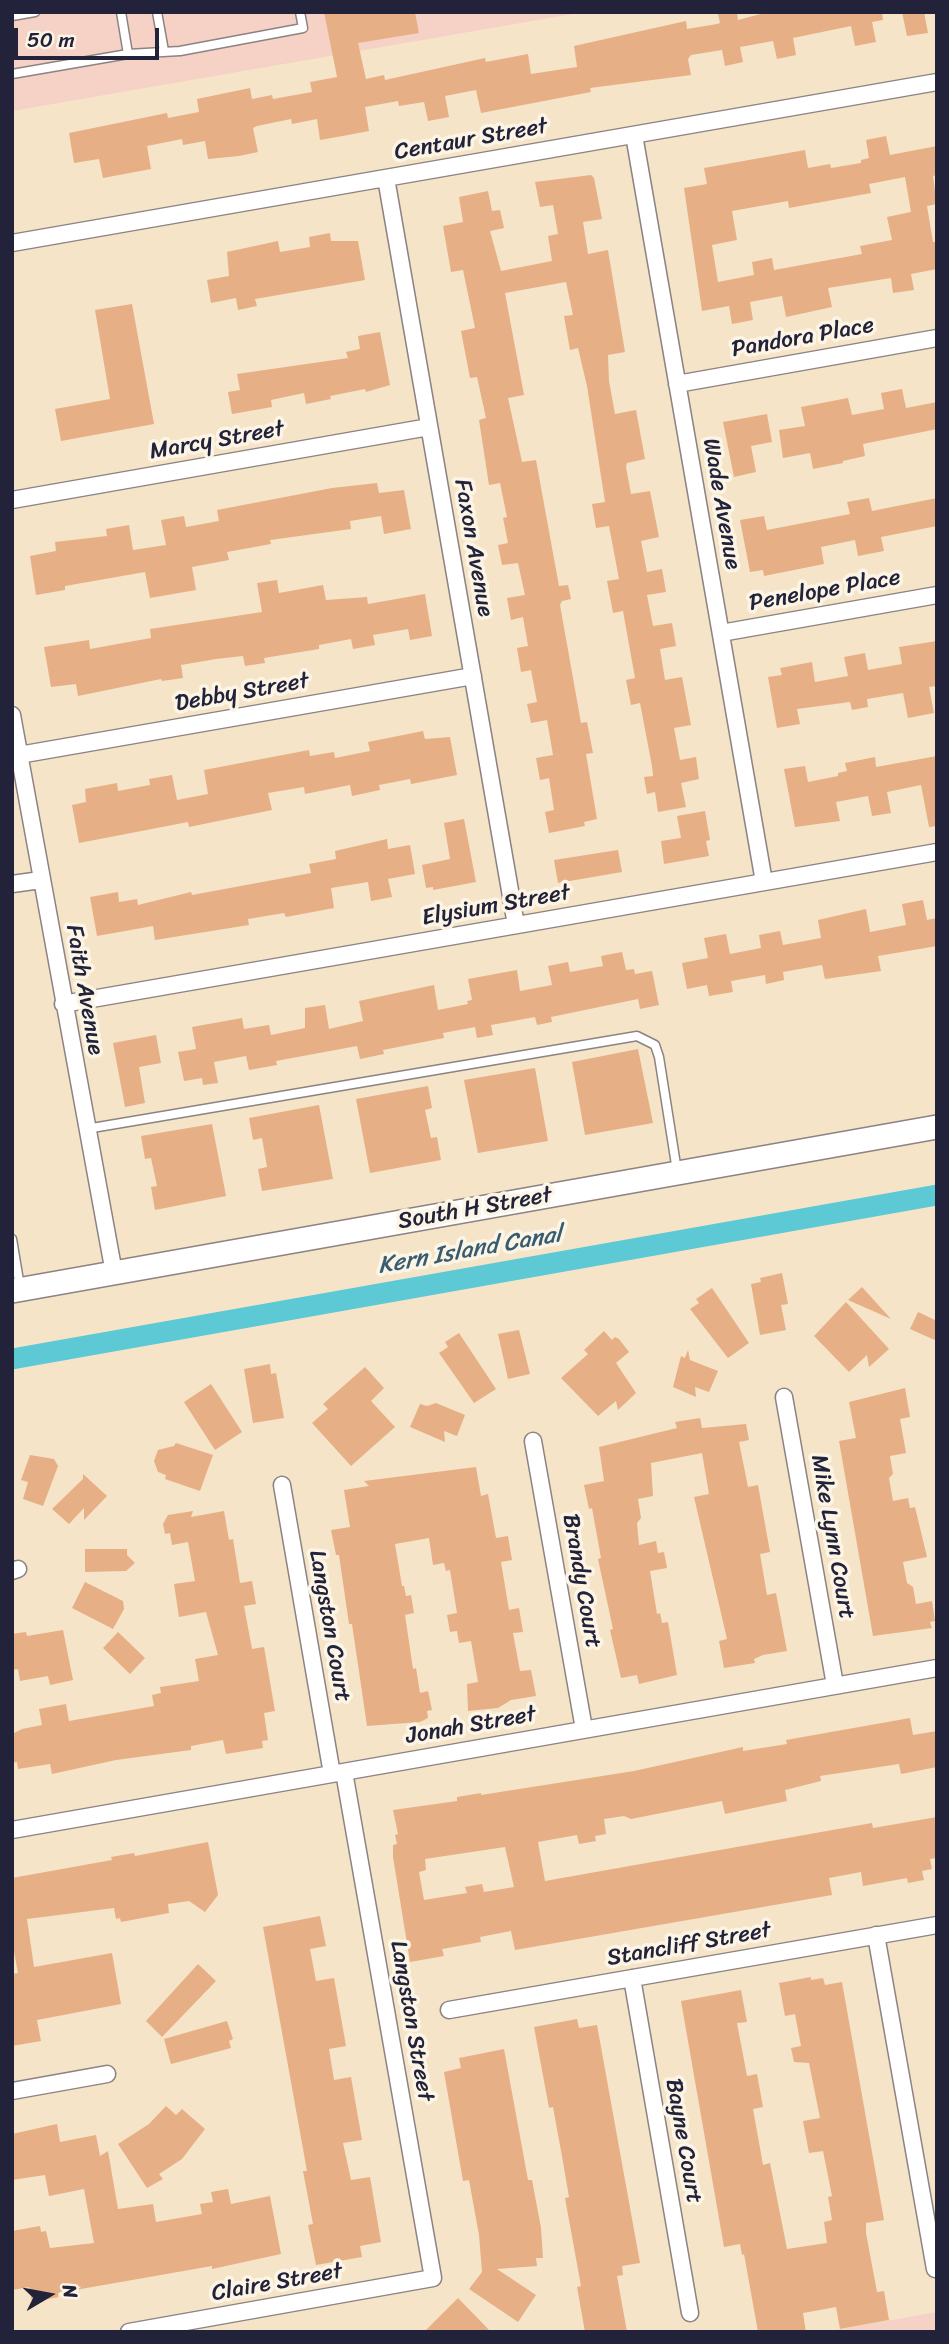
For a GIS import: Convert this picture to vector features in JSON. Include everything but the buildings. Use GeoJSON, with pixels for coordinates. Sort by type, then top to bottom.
{"type":"FeatureCollection","features":[{"type":"Feature","properties":{"kind":"street","name":"Centaur Street"},"geometry":{"type":"LineString","coordinates":[[12,243],[937,82]]}},
{"type":"Feature","properties":{"kind":"street","name":"Wade Avenue"},"geometry":{"type":"LineString","coordinates":[[634,135],[764,882]]}},
{"type":"Feature","properties":{"kind":"street","name":"Faxon Avenue"},"geometry":{"type":"LineString","coordinates":[[386,178],[516,925]]}},
{"type":"Feature","properties":{"kind":"street","name":"Pandora Place"},"geometry":{"type":"LineString","coordinates":[[677,384],[937,338]]}},
{"type":"Feature","properties":{"kind":"street","name":"Marcy Street"},"geometry":{"type":"LineString","coordinates":[[12,500],[429,427]]}},
{"type":"Feature","properties":{"kind":"street","name":"Penelope Place"},"geometry":{"type":"LineString","coordinates":[[721,633],[937,595]]}},
{"type":"Feature","properties":{"kind":"street","name":"Debby Street"},"geometry":{"type":"LineString","coordinates":[[19,755],[473,676]]}},
{"type":"Feature","properties":{"kind":"street","name":"Faith Avenue"},"geometry":{"type":"LineString","coordinates":[[12,715],[114,1273]]}},
{"type":"Feature","properties":{"kind":"street","name":"Elysium Street"},"geometry":{"type":"LineString","coordinates":[[63,1004],[937,852]]}},
{"type":"Feature","properties":{"kind":"street"},"geometry":{"type":"LineString","coordinates":[[12,884],[41,880]]}},
{"type":"Feature","properties":{"kind":"street","name":"South H Street"},"geometry":{"type":"LineString","coordinates":[[16,1290],[937,1127]]}},
{"type":"Feature","properties":{"kind":"street","name":"Mike Lynn Court"},"geometry":{"type":"LineString","coordinates":[[785,1397],[835,1685]]}},
{"type":"Feature","properties":{"kind":"street","name":"Brandy Court"},"geometry":{"type":"LineString","coordinates":[[533,1441],[584,1730]]}},
{"type":"Feature","properties":{"kind":"street","name":"Langston Court"},"geometry":{"type":"LineString","coordinates":[[282,1485],[338,1773]]}},
{"type":"Feature","properties":{"kind":"street","name":"Jonah Street"},"geometry":{"type":"LineString","coordinates":[[12,1830],[937,1668]]}},
{"type":"Feature","properties":{"kind":"street","name":"Langston Street"},"geometry":{"type":"LineString","coordinates":[[338,1773],[433,2278]]}},
{"type":"Feature","properties":{"kind":"street","name":"Stancliff Street"},"geometry":{"type":"LineString","coordinates":[[449,2010],[937,1924]]}},
{"type":"Feature","properties":{"kind":"street"},"geometry":{"type":"LineString","coordinates":[[876,1935],[935,2269]]}},
{"type":"Feature","properties":{"kind":"street","name":"Bayne Court"},"geometry":{"type":"LineString","coordinates":[[632,1978],[690,2313]]}},
{"type":"Feature","properties":{"kind":"street"},"geometry":{"type":"LineString","coordinates":[[12,2091],[107,2074]]}},
{"type":"Feature","properties":{"kind":"street","name":"Claire Street"},"geometry":{"type":"LineString","coordinates":[[130,2332],[433,2278]]}},
{"type":"Feature","properties":{"kind":"lane"},"geometry":{"type":"LineString","coordinates":[[12,16],[35,12]]}},
{"type":"Feature","properties":{"kind":"lane"},"geometry":{"type":"LineString","coordinates":[[121,12],[128,54]]}},
{"type":"Feature","properties":{"kind":"lane"},"geometry":{"type":"LineString","coordinates":[[157,12],[164,51]]}},
{"type":"Feature","properties":{"kind":"lane"},"geometry":{"type":"LineString","coordinates":[[12,74],[128,54],[180,51],[303,28],[300,12]]}},
{"type":"Feature","properties":{"kind":"lane"},"geometry":{"type":"LineString","coordinates":[[86,1129],[638,1036],[655,1045],[659,1057],[677,1173]]}},
{"type":"Feature","properties":{"kind":"lane"},"geometry":{"type":"LineString","coordinates":[[12,1239],[16,1290]]}},
{"type":"Feature","properties":{"kind":"shaded area"},"geometry":{"type":"Polygon","coordinates":[[[12,12],[584,12],[12,111],[12,12]]]}},
{"type":"Feature","properties":{"kind":"shaded area"},"geometry":{"type":"Polygon","coordinates":[[[937,2312],[937,2332],[825,2332],[937,2312]]]}},
{"type":"Feature","properties":{"kind":"waterway","name":"Kern Island Canal"},"geometry":{"type":"LineString","coordinates":[[12,1359],[937,1195]]}}]}
